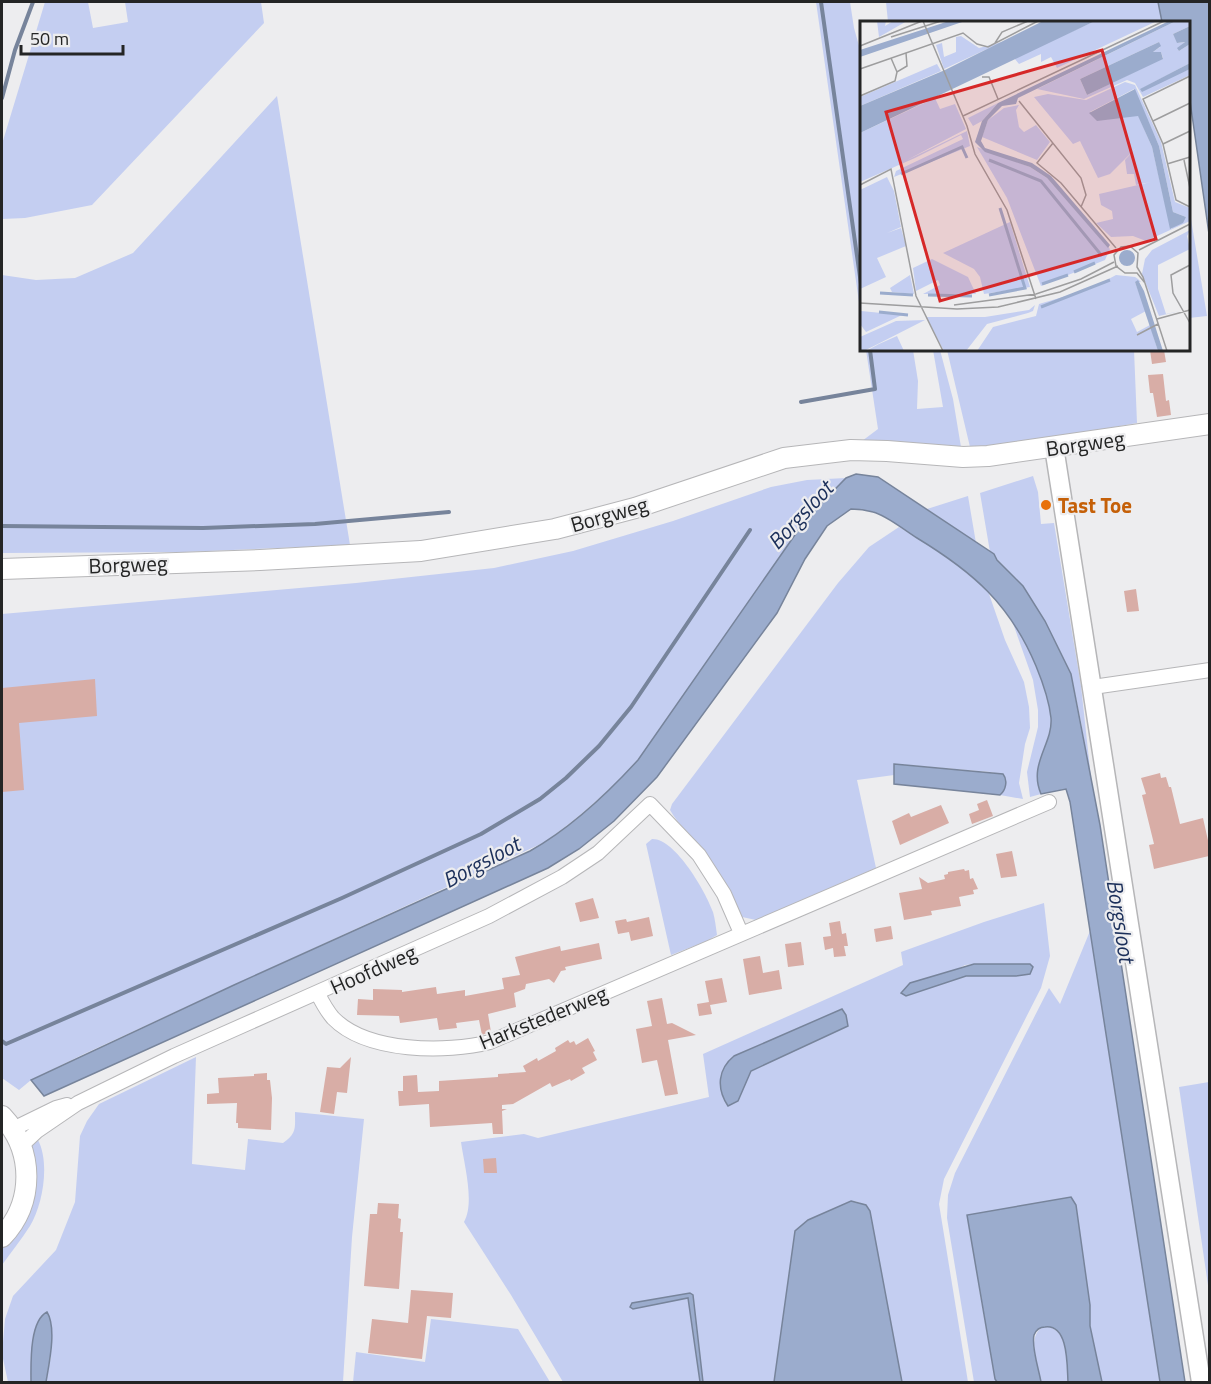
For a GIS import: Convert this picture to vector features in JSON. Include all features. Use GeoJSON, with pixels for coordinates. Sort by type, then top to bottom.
{"type":"FeatureCollection","features":[{"type":"Feature","properties":{"kind":"main road","name":"Borgweg"},"geometry":{"type":"LineString","coordinates":[[2,569],[260,560],[421,551],[555,529],[635,508],[762,465],[801,456],[869,450],[971,458],[1209,424]]}},
{"type":"Feature","properties":{"kind":"main road"},"geometry":{"type":"LineString","coordinates":[[2,1220],[12,1200],[15,1184],[15,1168],[7,1132]]}},
{"type":"Feature","properties":{"kind":"main road"},"geometry":{"type":"LineString","coordinates":[[2,1237],[17,1216],[26,1181],[25,1163],[7,1132]]}},
{"type":"Feature","properties":{"kind":"street"},"geometry":{"type":"LineString","coordinates":[[1054,447],[1201,1383]]}},
{"type":"Feature","properties":{"kind":"street"},"geometry":{"type":"LineString","coordinates":[[1093,687],[1209,670]]}},
{"type":"Feature","properties":{"kind":"street","name":"Harkstederweg"},"geometry":{"type":"LineString","coordinates":[[318,994],[332,1017],[359,1035],[393,1044],[463,1048],[507,1036],[741,933],[1049,802]]}},
{"type":"Feature","properties":{"kind":"street","name":"Hoofdweg"},"geometry":{"type":"LineString","coordinates":[[7,1132],[38,1131],[78,1103],[174,1056],[318,994],[489,916],[562,877],[598,853],[650,804],[699,855],[724,894],[741,933]]}},
{"type":"Feature","properties":{"kind":"shaded area"},"geometry":{"type":"Polygon","coordinates":[[[45,2],[88,2],[93,28],[128,22],[125,2],[261,2],[264,23],[92,205],[25,218],[2,219],[2,144],[45,2]]]}},
{"type":"Feature","properties":{"kind":"shaded area"},"geometry":{"type":"Polygon","coordinates":[[[816,2],[850,2],[860,49],[860,309],[816,2]]]}},
{"type":"Feature","properties":{"kind":"shaded area"},"geometry":{"type":"Polygon","coordinates":[[[886,2],[1158,2],[1162,21],[888,21],[886,2]]]}},
{"type":"Feature","properties":{"kind":"shaded area"},"geometry":{"type":"Polygon","coordinates":[[[1158,2],[1209,2],[1209,234],[1190,101],[1190,21],[1162,21],[1158,2]]]}},
{"type":"Feature","properties":{"kind":"shaded area"},"geometry":{"type":"Polygon","coordinates":[[[277,96],[350,545],[184,552],[2,553],[2,275],[36,280],[75,278],[133,253],[277,96]]]}},
{"type":"Feature","properties":{"kind":"shaded area"},"geometry":{"type":"Polygon","coordinates":[[[1190,213],[1207,316],[1190,318],[1190,213]]]}},
{"type":"Feature","properties":{"kind":"shaded area"},"geometry":{"type":"Polygon","coordinates":[[[866,351],[913,351],[918,381],[917,409],[943,407],[933,351],[940,351],[953,399],[961,447],[862,441],[878,429],[866,351]]]}},
{"type":"Feature","properties":{"kind":"shaded area"},"geometry":{"type":"Polygon","coordinates":[[[947,351],[1134,351],[1137,423],[1018,444],[970,447],[947,351]]]}},
{"type":"Feature","properties":{"kind":"shaded area"},"geometry":{"type":"Polygon","coordinates":[[[856,474],[878,477],[994,554],[997,560],[1023,586],[1045,621],[1071,674],[1100,825],[1185,1382],[1160,1382],[1070,802],[1066,789],[1041,794],[1038,783],[1039,764],[1051,728],[1050,711],[1043,685],[1026,644],[1002,607],[988,592],[956,564],[889,519],[870,511],[851,509],[827,526],[805,559],[777,613],[657,777],[614,821],[579,849],[548,868],[44,1096],[31,1080],[530,851],[560,832],[601,798],[638,760],[806,519],[846,478],[856,474]]]}},
{"type":"Feature","properties":{"kind":"shaded area"},"geometry":{"type":"Polygon","coordinates":[[[1033,476],[1038,492],[1041,524],[1054,523],[1081,686],[1093,796],[1071,674],[1045,621],[1023,586],[990,552],[980,493],[1033,476]]]}},
{"type":"Feature","properties":{"kind":"shaded area"},"geometry":{"type":"Polygon","coordinates":[[[846,478],[806,519],[638,760],[594,803],[545,842],[84,1054],[31,1080],[19,1090],[2,1078],[2,614],[356,583],[494,568],[573,551],[673,521],[771,487],[807,480],[846,478]]]}},
{"type":"Feature","properties":{"kind":"shaded area"},"geometry":{"type":"Polygon","coordinates":[[[968,496],[976,543],[927,509],[968,496]]]}},
{"type":"Feature","properties":{"kind":"shaded area"},"geometry":{"type":"Polygon","coordinates":[[[899,527],[946,555],[988,591],[1005,640],[1024,682],[1029,707],[1030,728],[1019,783],[1023,799],[1000,795],[1005,787],[1005,776],[991,772],[894,764],[894,775],[857,780],[876,868],[756,920],[742,917],[709,859],[670,810],[672,804],[838,583],[869,547],[899,527]]]}},
{"type":"Feature","properties":{"kind":"shaded area"},"geometry":{"type":"Polygon","coordinates":[[[1010,615],[1037,667],[1051,710],[1050,731],[1039,766],[1038,784],[1041,794],[1030,797],[1027,772],[1038,727],[1038,710],[1033,680],[1010,615]]]}},
{"type":"Feature","properties":{"kind":"shaded area"},"geometry":{"type":"Polygon","coordinates":[[[894,764],[1003,774],[1006,785],[1000,795],[894,784],[894,764]]]}},
{"type":"Feature","properties":{"kind":"shaded area"},"geometry":{"type":"Polygon","coordinates":[[[652,839],[661,841],[670,847],[689,868],[713,912],[717,935],[671,955],[646,844],[652,839]]]}},
{"type":"Feature","properties":{"kind":"shaded area"},"geometry":{"type":"Polygon","coordinates":[[[1044,903],[1050,956],[1041,988],[944,1179],[939,1204],[968,1382],[902,1382],[870,1211],[862,1204],[851,1201],[808,1220],[795,1231],[774,1382],[703,1382],[693,1295],[630,1308],[688,1298],[700,1382],[563,1382],[464,1222],[469,1205],[469,1194],[461,1142],[524,1134],[538,1138],[709,1097],[703,1054],[903,965],[901,952],[1044,903]],[[1030,964],[965,965],[906,996],[966,976],[1030,974],[1030,964]],[[841,1009],[721,1082],[724,1100],[728,1106],[740,1097],[751,1071],[846,1015],[841,1009]]]}},
{"type":"Feature","properties":{"kind":"shaded area"},"geometry":{"type":"Polygon","coordinates":[[[1090,931],[1160,1382],[1102,1382],[1090,1326],[1090,1305],[1076,1205],[979,1288],[997,1382],[974,1382],[947,1218],[948,1195],[955,1173],[1049,988],[1060,1004],[1090,931]]]}},
{"type":"Feature","properties":{"kind":"shaded area"},"geometry":{"type":"Polygon","coordinates":[[[974,964],[1030,964],[1033,967],[1030,974],[966,976],[906,996],[901,993],[910,983],[974,964]]]}},
{"type":"Feature","properties":{"kind":"shaded area"},"geometry":{"type":"Polygon","coordinates":[[[842,1009],[848,1026],[751,1071],[738,1101],[728,1106],[720,1086],[720,1079],[725,1067],[734,1056],[842,1009]]]}},
{"type":"Feature","properties":{"kind":"shaded area"},"geometry":{"type":"Polygon","coordinates":[[[196,1057],[192,1164],[245,1170],[248,1139],[283,1143],[294,1130],[295,1112],[364,1119],[352,1237],[343,1382],[46,1382],[51,1356],[34,1330],[31,1382],[8,1382],[2,1354],[5,1319],[13,1296],[56,1250],[75,1202],[80,1136],[87,1121],[99,1104],[196,1057]]]}},
{"type":"Feature","properties":{"kind":"shaded area"},"geometry":{"type":"Polygon","coordinates":[[[1210,1082],[1209,1292],[1179,1087],[1210,1082]]]}},
{"type":"Feature","properties":{"kind":"shaded area"},"geometry":{"type":"Polygon","coordinates":[[[38,1140],[42,1149],[44,1172],[38,1207],[30,1226],[2,1265],[2,1245],[30,1148],[38,1140]]]}},
{"type":"Feature","properties":{"kind":"shaded area"},"geometry":{"type":"Polygon","coordinates":[[[1071,1197],[1076,1205],[1090,1305],[1090,1326],[1102,1382],[1068,1382],[1067,1357],[1063,1339],[1053,1328],[1045,1327],[1037,1330],[1033,1340],[1041,1382],[997,1382],[967,1215],[1071,1197]]]}},
{"type":"Feature","properties":{"kind":"shaded area"},"geometry":{"type":"Polygon","coordinates":[[[851,1201],[866,1205],[870,1211],[902,1382],[774,1382],[795,1231],[808,1220],[851,1201]]]}},
{"type":"Feature","properties":{"kind":"shaded area"},"geometry":{"type":"Polygon","coordinates":[[[690,1293],[693,1295],[703,1382],[700,1382],[688,1298],[633,1309],[630,1307],[632,1303],[690,1293]]]}},
{"type":"Feature","properties":{"kind":"shaded area"},"geometry":{"type":"Polygon","coordinates":[[[47,1312],[52,1336],[46,1382],[31,1382],[34,1334],[41,1317],[47,1312]]]}},
{"type":"Feature","properties":{"kind":"shaded area"},"geometry":{"type":"Polygon","coordinates":[[[431,1319],[518,1329],[550,1382],[353,1382],[356,1352],[425,1362],[431,1319]]]}},
{"type":"Feature","properties":{"kind":"shaded area"},"geometry":{"type":"Polygon","coordinates":[[[1045,1326],[1053,1328],[1063,1340],[1066,1348],[1068,1382],[1041,1382],[1034,1343],[1039,1330],[1045,1326]]]}},
{"type":"Feature","properties":{"kind":"building"},"geometry":{"type":"Polygon","coordinates":[[[1150,351],[1164,351],[1166,362],[1152,364],[1150,351]]]}},
{"type":"Feature","properties":{"kind":"building"},"geometry":{"type":"Polygon","coordinates":[[[1163,374],[1166,401],[1169,400],[1171,415],[1157,417],[1153,393],[1150,393],[1148,375],[1163,374]]]}},
{"type":"Feature","properties":{"kind":"building"},"geometry":{"type":"Polygon","coordinates":[[[1136,589],[1139,611],[1127,612],[1124,591],[1136,589]]]}},
{"type":"Feature","properties":{"kind":"building"},"geometry":{"type":"Polygon","coordinates":[[[95,679],[97,716],[19,723],[24,790],[2,792],[2,688],[95,679]]]}},
{"type":"Feature","properties":{"kind":"building"},"geometry":{"type":"Polygon","coordinates":[[[1160,773],[1161,778],[1166,777],[1171,787],[1180,824],[1203,818],[1209,856],[1154,869],[1149,845],[1154,844],[1142,795],[1146,794],[1141,778],[1160,773]]]}},
{"type":"Feature","properties":{"kind":"building"},"geometry":{"type":"Polygon","coordinates":[[[987,800],[993,816],[972,824],[969,814],[979,810],[977,804],[987,800]]]}},
{"type":"Feature","properties":{"kind":"building"},"geometry":{"type":"Polygon","coordinates":[[[941,805],[949,823],[900,845],[892,821],[909,813],[911,817],[941,805]]]}},
{"type":"Feature","properties":{"kind":"building"},"geometry":{"type":"Polygon","coordinates":[[[1012,851],[1017,876],[1001,878],[996,854],[1012,851]]]}},
{"type":"Feature","properties":{"kind":"building"},"geometry":{"type":"Polygon","coordinates":[[[969,870],[970,879],[973,878],[978,889],[973,890],[974,894],[959,897],[961,906],[931,911],[932,915],[904,920],[899,893],[922,889],[919,877],[928,883],[945,879],[944,875],[948,872],[969,870]]]}},
{"type":"Feature","properties":{"kind":"building"},"geometry":{"type":"Polygon","coordinates":[[[593,898],[599,918],[580,922],[575,903],[593,898]]]}},
{"type":"Feature","properties":{"kind":"building"},"geometry":{"type":"Polygon","coordinates":[[[649,917],[653,936],[631,941],[629,932],[618,934],[615,921],[626,919],[627,922],[649,917]]]}},
{"type":"Feature","properties":{"kind":"building"},"geometry":{"type":"Polygon","coordinates":[[[840,921],[842,934],[846,933],[848,946],[844,946],[846,956],[834,957],[833,948],[825,950],[823,937],[831,936],[829,923],[840,921]]]}},
{"type":"Feature","properties":{"kind":"building"},"geometry":{"type":"Polygon","coordinates":[[[891,926],[893,939],[876,942],[874,929],[891,926]]]}},
{"type":"Feature","properties":{"kind":"building"},"geometry":{"type":"Polygon","coordinates":[[[801,942],[804,965],[788,967],[785,944],[801,942]]]}},
{"type":"Feature","properties":{"kind":"building"},"geometry":{"type":"Polygon","coordinates":[[[599,943],[602,959],[565,967],[566,970],[561,971],[554,983],[549,979],[526,984],[525,989],[514,993],[516,1007],[488,1014],[491,1032],[482,1035],[479,1020],[456,1023],[457,1028],[439,1030],[437,1018],[400,1023],[399,1016],[357,1015],[358,999],[373,1000],[373,989],[402,990],[402,992],[436,987],[437,994],[465,990],[465,996],[504,989],[502,978],[520,975],[515,957],[560,946],[561,951],[599,943]]]}},
{"type":"Feature","properties":{"kind":"building"},"geometry":{"type":"Polygon","coordinates":[[[760,956],[763,973],[779,970],[782,989],[749,995],[743,959],[760,956]]]}},
{"type":"Feature","properties":{"kind":"building"},"geometry":{"type":"Polygon","coordinates":[[[722,978],[727,1002],[710,1005],[712,1014],[699,1016],[697,1004],[709,1002],[705,981],[722,978]]]}},
{"type":"Feature","properties":{"kind":"building"},"geometry":{"type":"Polygon","coordinates":[[[662,998],[667,1024],[672,1023],[696,1035],[668,1040],[678,1094],[665,1096],[657,1060],[642,1063],[636,1029],[652,1026],[647,1001],[662,998]]]}},
{"type":"Feature","properties":{"kind":"building"},"geometry":{"type":"Polygon","coordinates":[[[588,1038],[597,1060],[582,1068],[585,1073],[571,1081],[570,1079],[552,1087],[550,1083],[513,1104],[502,1105],[502,1109],[507,1109],[502,1111],[503,1134],[493,1134],[492,1123],[430,1127],[429,1104],[399,1106],[398,1091],[403,1091],[403,1076],[417,1075],[418,1092],[439,1091],[439,1081],[498,1077],[498,1074],[526,1072],[523,1066],[556,1051],[555,1048],[568,1040],[570,1043],[574,1041],[576,1045],[588,1038]]]}},
{"type":"Feature","properties":{"kind":"building"},"geometry":{"type":"Polygon","coordinates":[[[351,1057],[347,1093],[337,1092],[334,1114],[320,1112],[327,1067],[340,1068],[351,1057]]]}},
{"type":"Feature","properties":{"kind":"building"},"geometry":{"type":"Polygon","coordinates":[[[267,1073],[272,1098],[271,1130],[238,1128],[237,1103],[207,1104],[207,1094],[219,1093],[218,1078],[267,1073]]]}},
{"type":"Feature","properties":{"kind":"building"},"geometry":{"type":"Polygon","coordinates":[[[496,1158],[497,1173],[484,1173],[483,1159],[496,1158]]]}},
{"type":"Feature","properties":{"kind":"building"},"geometry":{"type":"Polygon","coordinates":[[[378,1203],[399,1204],[400,1232],[403,1232],[399,1289],[364,1286],[370,1214],[377,1214],[378,1203]]]}},
{"type":"Feature","properties":{"kind":"building"},"geometry":{"type":"Polygon","coordinates":[[[411,1290],[453,1293],[451,1318],[427,1316],[422,1359],[368,1353],[372,1319],[408,1323],[411,1290]]]}},
{"type":"Feature","properties":{"kind":"waterway"},"geometry":{"type":"LineString","coordinates":[[2,98],[15,50],[33,2]]}},
{"type":"Feature","properties":{"kind":"waterway"},"geometry":{"type":"LineString","coordinates":[[821,2],[860,277]]}},
{"type":"Feature","properties":{"kind":"waterway"},"geometry":{"type":"LineString","coordinates":[[801,402],[875,389],[870,351]]}},
{"type":"Feature","properties":{"kind":"waterway"},"geometry":{"type":"LineString","coordinates":[[2,526],[203,528],[315,524],[449,512]]}},
{"type":"Feature","properties":{"kind":"waterway"},"geometry":{"type":"LineString","coordinates":[[2,1041],[6,1044],[342,898],[481,834],[540,799],[599,746],[631,707],[750,530]]}},
{"type":"Feature","properties":{"kind":"place","name":"Tast Toe"},"geometry":{"type":"Point","coordinates":[1046,505]}},
{"type":"Feature","properties":{"kind":"water label","name":"Borgsloot"},"geometry":{"type":"Point","coordinates":[800,515]}},
{"type":"Feature","properties":{"kind":"water label","name":"Borgsloot"},"geometry":{"type":"Point","coordinates":[481,862]}},
{"type":"Feature","properties":{"kind":"water label","name":"Borgsloot"},"geometry":{"type":"Point","coordinates":[1121,921]}}]}
